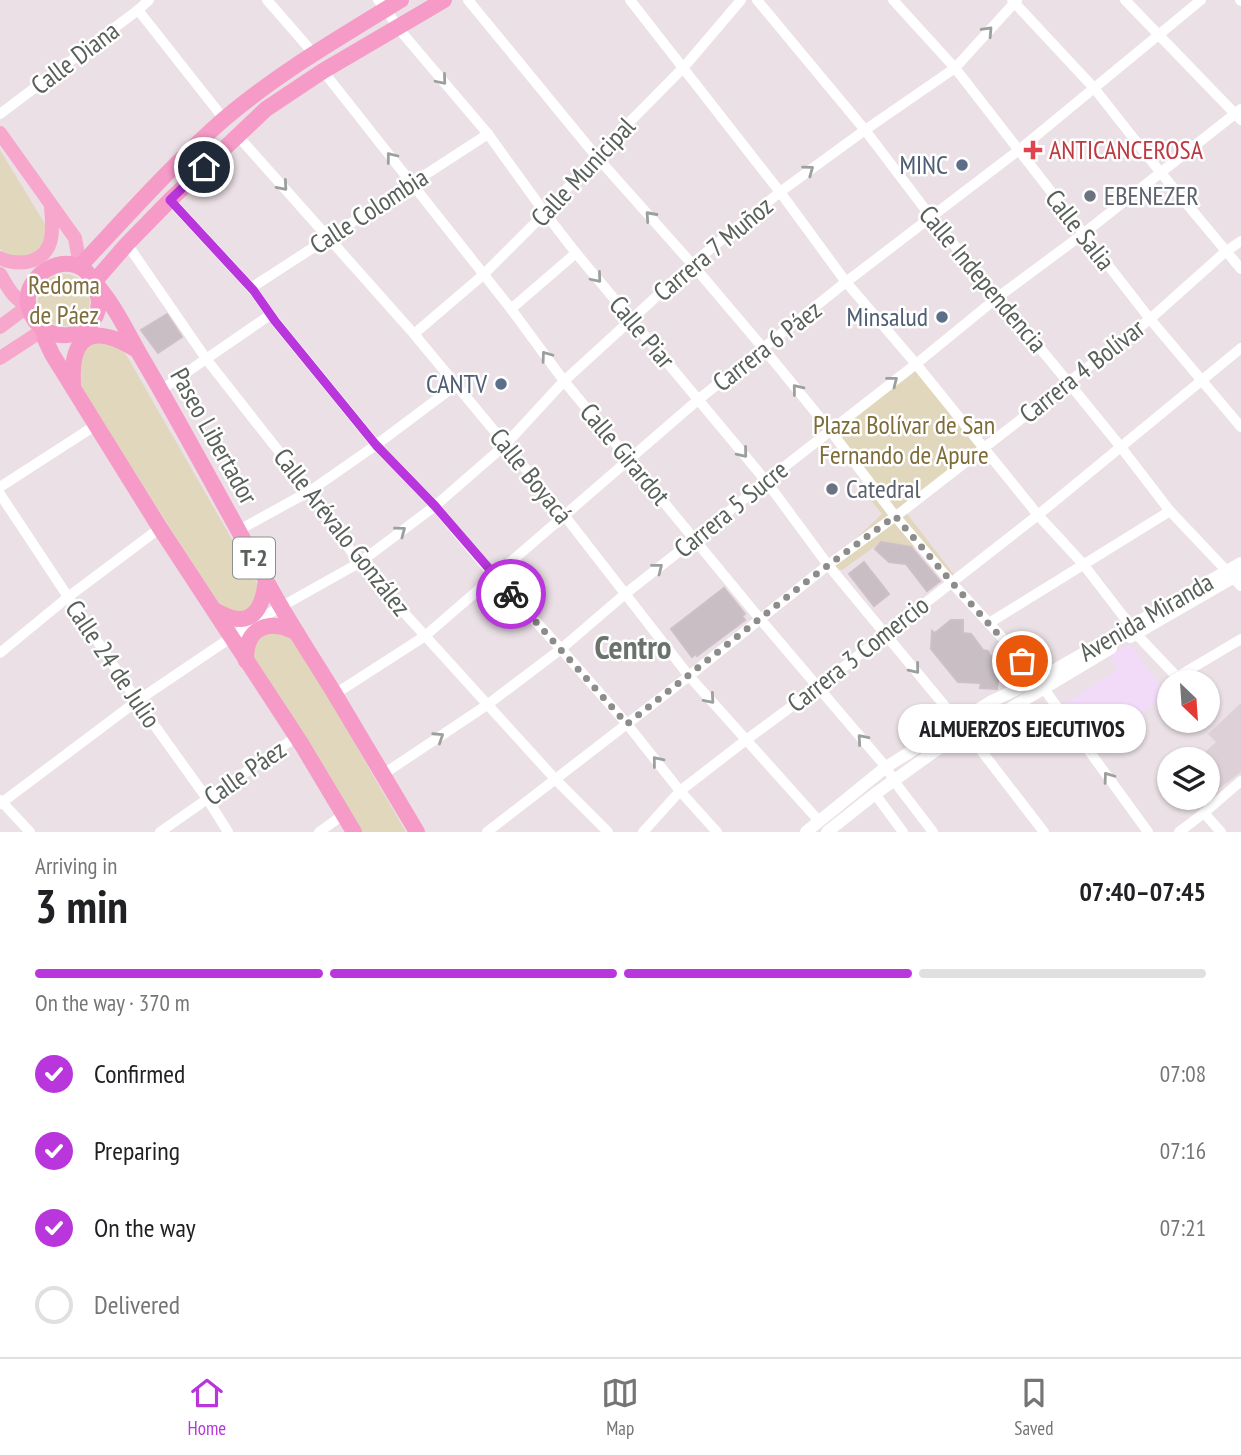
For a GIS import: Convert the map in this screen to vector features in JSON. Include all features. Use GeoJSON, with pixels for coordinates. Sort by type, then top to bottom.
{"type":"FeatureCollection","features":[{"type":"Feature","properties":{"kind":"highway"},"geometry":{"type":"LineString","coordinates":[[28,306],[27,294],[39,275],[49,268],[69,263],[80,266],[170,171],[224,119],[382,4],[401,0]]}},
{"type":"Feature","properties":{"kind":"highway"},"geometry":{"type":"LineString","coordinates":[[43,330],[61,335],[72,334],[83,330],[92,322],[99,300],[94,282],[170,200],[266,108],[444,0]]}},
{"type":"Feature","properties":{"kind":"highway","name":"T-2"},"geometry":{"type":"LineString","coordinates":[[80,266],[94,282]]}},
{"type":"Feature","properties":{"kind":"highway","name":"Paseo Libertador"},"geometry":{"type":"LineString","coordinates":[[94,282],[109,300],[297,634],[417,832]]}},
{"type":"Feature","properties":{"kind":"highway","name":"T-2"},"geometry":{"type":"LineString","coordinates":[[28,306],[32,318],[43,330],[52,354],[73,388],[354,832]]}},
{"type":"Feature","properties":{"kind":"highway"},"geometry":{"type":"LineString","coordinates":[[73,388],[72,363],[77,348],[84,341],[93,336],[111,337],[136,349]]}},
{"type":"Feature","properties":{"kind":"highway"},"geometry":{"type":"LineString","coordinates":[[214,610],[239,620],[248,617],[257,611],[262,602],[266,580]]}},
{"type":"Feature","properties":{"kind":"highway"},"geometry":{"type":"LineString","coordinates":[[246,661],[246,649],[257,630],[279,625],[297,634]]}},
{"type":"Feature","properties":{"kind":"main road"},"geometry":{"type":"LineString","coordinates":[[0,133],[75,238],[80,266]]}},
{"type":"Feature","properties":{"kind":"main road"},"geometry":{"type":"LineString","coordinates":[[0,258],[21,263],[35,260],[43,254],[50,244],[53,230],[51,204]]}},
{"type":"Feature","properties":{"kind":"main road"},"geometry":{"type":"LineString","coordinates":[[0,274],[10,294],[28,306],[0,327]]}},
{"type":"Feature","properties":{"kind":"main road"},"geometry":{"type":"LineString","coordinates":[[0,358],[43,330]]}},
{"type":"Feature","properties":{"kind":"main road","name":"Avenida Miranda"},"geometry":{"type":"LineString","coordinates":[[806,832],[823,827],[949,741],[991,720],[1040,684],[1236,576],[1241,563]]}},
{"type":"Feature","properties":{"kind":"main road","name":"Avenida Miranda"},"geometry":{"type":"LineString","coordinates":[[823,827],[886,767],[990,702],[1040,684]]}},
{"type":"Feature","properties":{"kind":"street","name":"Calle Diana"},"geometry":{"type":"LineString","coordinates":[[0,114],[149,0]]}},
{"type":"Feature","properties":{"kind":"street"},"geometry":{"type":"LineString","coordinates":[[267,0],[314,54]]}},
{"type":"Feature","properties":{"kind":"street"},"geometry":{"type":"LineString","coordinates":[[468,0],[596,156],[764,349],[895,516],[1040,684],[1148,832]]}},
{"type":"Feature","properties":{"kind":"street"},"geometry":{"type":"LineString","coordinates":[[630,0],[780,192],[846,282],[916,363],[1038,515],[1083,564],[1134,630],[1177,677],[1241,639]]}},
{"type":"Feature","properties":{"kind":"street","name":"Calle Municipal"},"geometry":{"type":"LineString","coordinates":[[414,334],[483,275],[545,213],[596,156],[684,67],[741,0]]}},
{"type":"Feature","properties":{"kind":"street","name":"Calle Independencia"},"geometry":{"type":"LineString","coordinates":[[757,0],[865,130],[931,217],[1068,382],[1170,511],[1236,576]]}},
{"type":"Feature","properties":{"kind":"street","name":"Calle Salia"},"geometry":{"type":"LineString","coordinates":[[893,0],[955,68],[1150,319],[1241,427]]}},
{"type":"Feature","properties":{"kind":"street"},"geometry":{"type":"LineString","coordinates":[[1125,0],[1239,114]]}},
{"type":"Feature","properties":{"kind":"street","name":"Carrera 6 Páez"},"geometry":{"type":"LineString","coordinates":[[335,694],[425,636],[699,400],[846,282],[1019,150],[1202,0]]}},
{"type":"Feature","properties":{"kind":"street"},"geometry":{"type":"LineString","coordinates":[[1015,1],[1094,88],[1241,269]]}},
{"type":"Feature","properties":{"kind":"street","name":"Carrera 7 Muñoz"},"geometry":{"type":"LineString","coordinates":[[1,802],[137,701],[231,637],[359,563],[435,506],[505,445],[564,381],[692,264],[780,192],[955,68],[1015,1]]}},
{"type":"Feature","properties":{"kind":"street","name":"Calle Piar"},"geometry":{"type":"LineString","coordinates":[[382,4],[398,28],[488,134],[576,253],[766,481],[828,565],[967,733],[1044,832]]}},
{"type":"Feature","properties":{"kind":"street"},"geometry":{"type":"LineString","coordinates":[[138,10],[224,119]]}},
{"type":"Feature","properties":{"kind":"street","name":"Calle Girardot"},"geometry":{"type":"LineString","coordinates":[[323,71],[511,309],[564,381],[886,767],[933,832]]}},
{"type":"Feature","properties":{"kind":"street","name":"Carrera 5 Sucre"},"geometry":{"type":"LineString","coordinates":[[382,775],[487,705],[561,649],[625,594],[998,297],[1239,114]]}},
{"type":"Feature","properties":{"kind":"street","name":"Calle Colombia"},"geometry":{"type":"LineString","coordinates":[[251,288],[488,134]]}},
{"type":"Feature","properties":{"kind":"street","name":"Calle Boyacá"},"geometry":{"type":"LineString","coordinates":[[237,135],[414,334],[564,515],[690,676],[823,827]]}},
{"type":"Feature","properties":{"kind":"street"},"geometry":{"type":"LineString","coordinates":[[170,200],[251,288],[376,445],[435,506],[627,724],[717,832]]}},
{"type":"Feature","properties":{"kind":"street","name":"Carrera 4 Bolívar"},"geometry":{"type":"LineString","coordinates":[[487,832],[690,676],[828,565],[1150,319],[1241,241]]}},
{"type":"Feature","properties":{"kind":"street","name":"Calle Arévalo González"},"geometry":{"type":"LineString","coordinates":[[127,244],[206,360],[310,491],[359,563],[556,780],[608,832]]}},
{"type":"Feature","properties":{"kind":"street"},"geometry":{"type":"LineString","coordinates":[[511,309],[576,253]]}},
{"type":"Feature","properties":{"kind":"street"},"geometry":{"type":"LineString","coordinates":[[161,390],[270,315]]}},
{"type":"Feature","properties":{"kind":"street","name":"Carrera 3 Comercio"},"geometry":{"type":"LineString","coordinates":[[643,832],[680,790],[818,687],[1038,515],[1241,348]]}},
{"type":"Feature","properties":{"kind":"street"},"geometry":{"type":"LineString","coordinates":[[239,530],[310,491],[456,385]]}},
{"type":"Feature","properties":{"kind":"street"},"geometry":{"type":"LineString","coordinates":[[0,487],[96,425]]}},
{"type":"Feature","properties":{"kind":"street","name":"Calle 24 de Julio"},"geometry":{"type":"LineString","coordinates":[[0,494],[137,701],[228,832]]}},
{"type":"Feature","properties":{"kind":"street"},"geometry":{"type":"LineString","coordinates":[[989,623],[1170,511]]}},
{"type":"Feature","properties":{"kind":"street"},"geometry":{"type":"LineString","coordinates":[[0,653],[68,597],[160,528]]}},
{"type":"Feature","properties":{"kind":"street","name":"Calle Páez"},"geometry":{"type":"LineString","coordinates":[[160,832],[296,737]]}},
{"type":"Feature","properties":{"kind":"street"},"geometry":{"type":"LineString","coordinates":[[1179,832],[1241,781]]}},
{"type":"Feature","properties":{"kind":"street"},"geometry":{"type":"LineString","coordinates":[[875,794],[903,832]]}},
{"type":"Feature","properties":{"kind":"street"},"geometry":{"type":"LineString","coordinates":[[1,802],[30,832]]}},
{"type":"Feature","properties":{"kind":"street"},"geometry":{"type":"LineString","coordinates":[[1204,813],[1221,832]]}},
{"type":"Feature","properties":{"kind":"street"},"geometry":{"type":"LineString","coordinates":[[319,832],[343,814]]}},
{"type":"Feature","properties":{"kind":"shaded area"},"geometry":{"type":"Polygon","coordinates":[[[1130,644],[1157,680],[1157,702],[1095,749],[1063,705],[1118,669],[1110,655],[1130,644]]]}},
{"type":"Feature","properties":{"kind":"shaded area"},"geometry":{"type":"Polygon","coordinates":[[[1241,703],[1241,772],[1220,788],[1220,747],[1211,747],[1216,742],[1208,734],[1220,733],[1220,723],[1241,703]]]}},
{"type":"Feature","properties":{"kind":"green space"},"geometry":{"type":"Polygon","coordinates":[[[0,150],[48,229],[41,249],[29,256],[9,255],[0,249],[0,150]]]}},
{"type":"Feature","properties":{"kind":"green space","name":"Redoma de Páez"},"geometry":{"type":"Polygon","coordinates":[[[64,274],[83,281],[90,300],[83,319],[64,326],[45,319],[38,300],[45,281],[64,274]]]}},
{"type":"Feature","properties":{"kind":"green space"},"geometry":{"type":"Polygon","coordinates":[[[104,341],[119,344],[128,358],[261,590],[251,611],[225,611],[216,600],[76,380],[75,367],[88,346],[104,341]]]}},
{"type":"Feature","properties":{"kind":"green space","name":"Plaza Bolívar de San Fernando de Apure"},"geometry":{"type":"Polygon","coordinates":[[[916,364],[984,447],[904,510],[955,576],[948,582],[918,548],[881,542],[842,570],[828,565],[882,514],[866,494],[873,489],[830,430],[916,364]]]}},
{"type":"Feature","properties":{"kind":"green space"},"geometry":{"type":"Polygon","coordinates":[[[269,628],[294,639],[406,832],[360,832],[249,656],[259,632],[269,628]]]}},
{"type":"Feature","properties":{"kind":"building"},"geometry":{"type":"Polygon","coordinates":[[[167,314],[182,337],[158,353],[141,330],[167,314]]]}},
{"type":"Feature","properties":{"kind":"building"},"geometry":{"type":"Polygon","coordinates":[[[881,542],[911,547],[940,581],[927,591],[906,564],[889,562],[875,549],[881,542]]]}},
{"type":"Feature","properties":{"kind":"building"},"geometry":{"type":"Polygon","coordinates":[[[864,562],[889,594],[874,606],[849,574],[864,562]]]}},
{"type":"Feature","properties":{"kind":"building"},"geometry":{"type":"Polygon","coordinates":[[[724,588],[745,614],[742,616],[745,620],[692,657],[671,629],[724,588]]]}},
{"type":"Feature","properties":{"kind":"building"},"geometry":{"type":"Polygon","coordinates":[[[951,620],[963,620],[963,633],[971,634],[990,656],[996,655],[1000,663],[997,689],[980,688],[981,683],[958,682],[931,649],[932,631],[935,633],[951,620]]]}},
{"type":"Feature","properties":{"kind":"way so far"},"geometry":{"type":"LineString","coordinates":[[511,594],[627,724],[811,578],[895,516],[1022,661]]}},
{"type":"Feature","properties":{"kind":"place","name":"ANTICANCEROSA"},"geometry":{"type":"Point","coordinates":[1033,150]}},
{"type":"Feature","properties":{"kind":"place","name":"MINC"},"geometry":{"type":"Point","coordinates":[962,165]}},
{"type":"Feature","properties":{"kind":"place","name":"EBENEZER"},"geometry":{"type":"Point","coordinates":[1090,196]}},
{"type":"Feature","properties":{"kind":"place","name":"Minsalud"},"geometry":{"type":"Point","coordinates":[942,317]}},
{"type":"Feature","properties":{"kind":"place","name":"CANTV"},"geometry":{"type":"Point","coordinates":[501,384]}},
{"type":"Feature","properties":{"kind":"place","name":"Catedral"},"geometry":{"type":"Point","coordinates":[832,489]}},
{"type":"Feature","properties":{"kind":"place","name":"ALMUERZOS EJECUTIVOS"},"geometry":{"type":"Point","coordinates":[1022,661]}},
{"type":"Feature","properties":{"kind":"district","name":"Centro"},"geometry":{"type":"Point","coordinates":[633,647]}},
{"type":"Feature","properties":{"kind":"route"},"geometry":{"type":"LineString","coordinates":[[204,167],[170,200],[254,291],[275,321],[376,445],[435,506],[511,594]]}}]}
